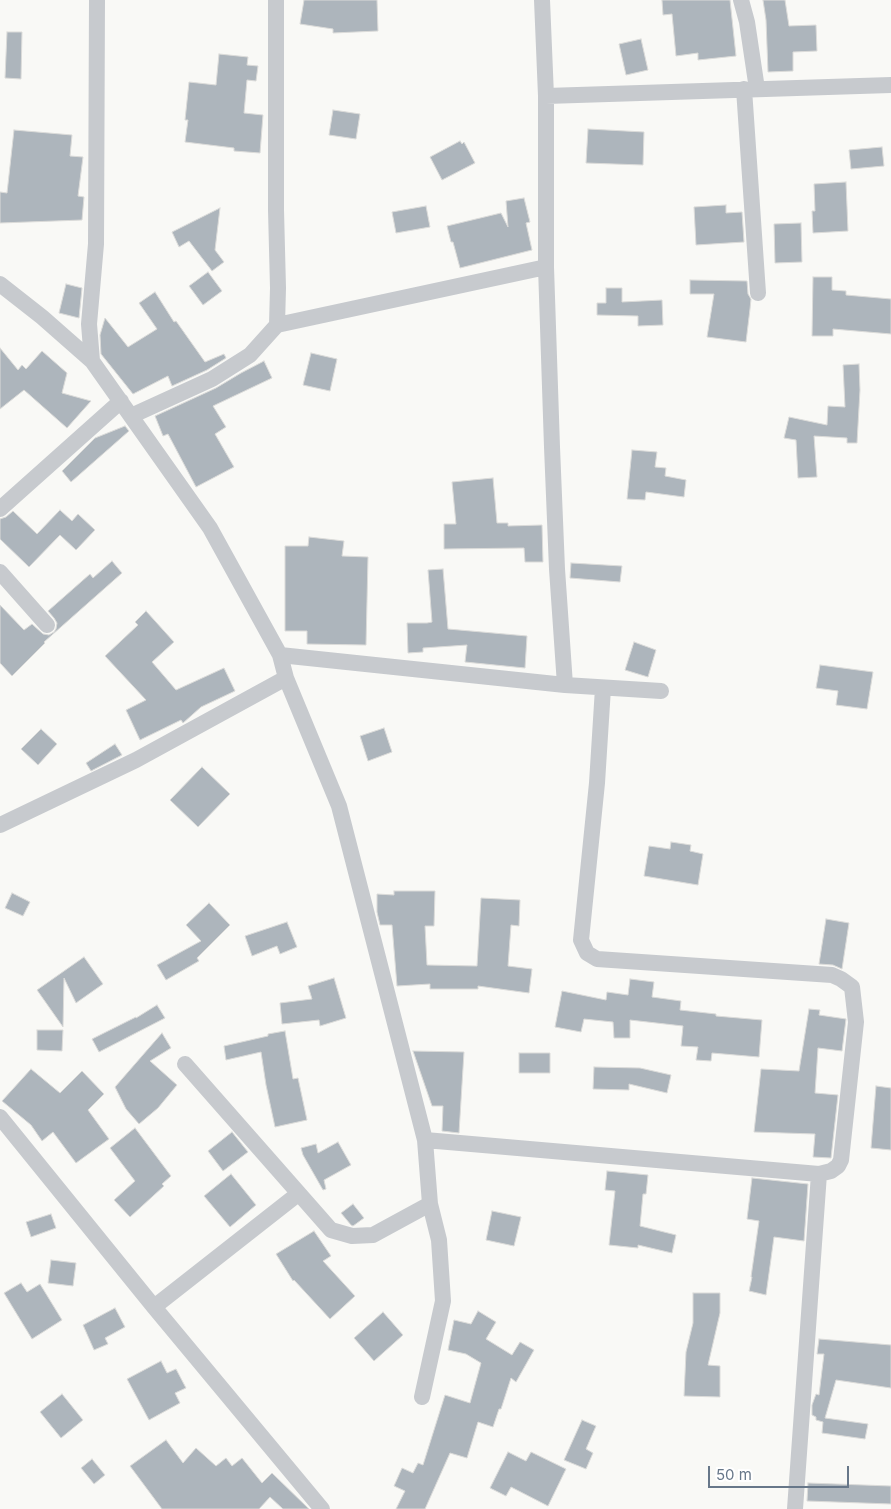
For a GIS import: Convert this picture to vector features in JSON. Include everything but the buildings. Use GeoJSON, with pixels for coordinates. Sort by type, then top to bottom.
{"type":"FeatureCollection","features":[{"type":"Feature","properties":{"kind":"street"},"geometry":{"type":"LineString","coordinates":[[92,362],[89,324],[96,244],[97,0]]}},
{"type":"Feature","properties":{"kind":"street"},"geometry":{"type":"LineString","coordinates":[[276,0],[277,325]]}},
{"type":"Feature","properties":{"kind":"street"},"geometry":{"type":"LineString","coordinates":[[542,0],[546,96],[546,267],[557,569],[565,685]]}},
{"type":"Feature","properties":{"kind":"street"},"geometry":{"type":"LineString","coordinates":[[741,0],[747,22],[758,293]]}},
{"type":"Feature","properties":{"kind":"street"},"geometry":{"type":"LineString","coordinates":[[546,96],[891,84]]}},
{"type":"Feature","properties":{"kind":"street"},"geometry":{"type":"LineString","coordinates":[[131,416],[212,379],[250,355],[277,325],[546,267]]}},
{"type":"Feature","properties":{"kind":"street"},"geometry":{"type":"LineString","coordinates":[[0,284],[42,317],[92,362],[210,528],[280,655],[286,678],[339,806],[425,1140],[430,1204],[440,1240],[443,1300],[422,1397]]}},
{"type":"Feature","properties":{"kind":"street"},"geometry":{"type":"LineString","coordinates":[[0,509],[121,401]]}},
{"type":"Feature","properties":{"kind":"street"},"geometry":{"type":"LineString","coordinates":[[0,572],[47,625]]}},
{"type":"Feature","properties":{"kind":"street"},"geometry":{"type":"LineString","coordinates":[[280,655],[565,685],[661,691]]}},
{"type":"Feature","properties":{"kind":"street"},"geometry":{"type":"LineString","coordinates":[[0,825],[136,760],[286,678]]}},
{"type":"Feature","properties":{"kind":"street"},"geometry":{"type":"LineString","coordinates":[[425,1140],[818,1174],[832,1172],[841,1160],[856,1022],[852,987],[841,979],[832,976],[597,959],[587,953],[581,940],[597,783],[603,688]]}},
{"type":"Feature","properties":{"kind":"street"},"geometry":{"type":"LineString","coordinates":[[185,1064],[330,1230],[352,1236],[373,1235],[430,1204]]}},
{"type":"Feature","properties":{"kind":"street"},"geometry":{"type":"LineString","coordinates":[[0,1117],[154,1307],[322,1509]]}},
{"type":"Feature","properties":{"kind":"street"},"geometry":{"type":"LineString","coordinates":[[794,1509],[818,1174]]}},
{"type":"Feature","properties":{"kind":"street"},"geometry":{"type":"LineString","coordinates":[[154,1307],[298,1194]]}}]}
